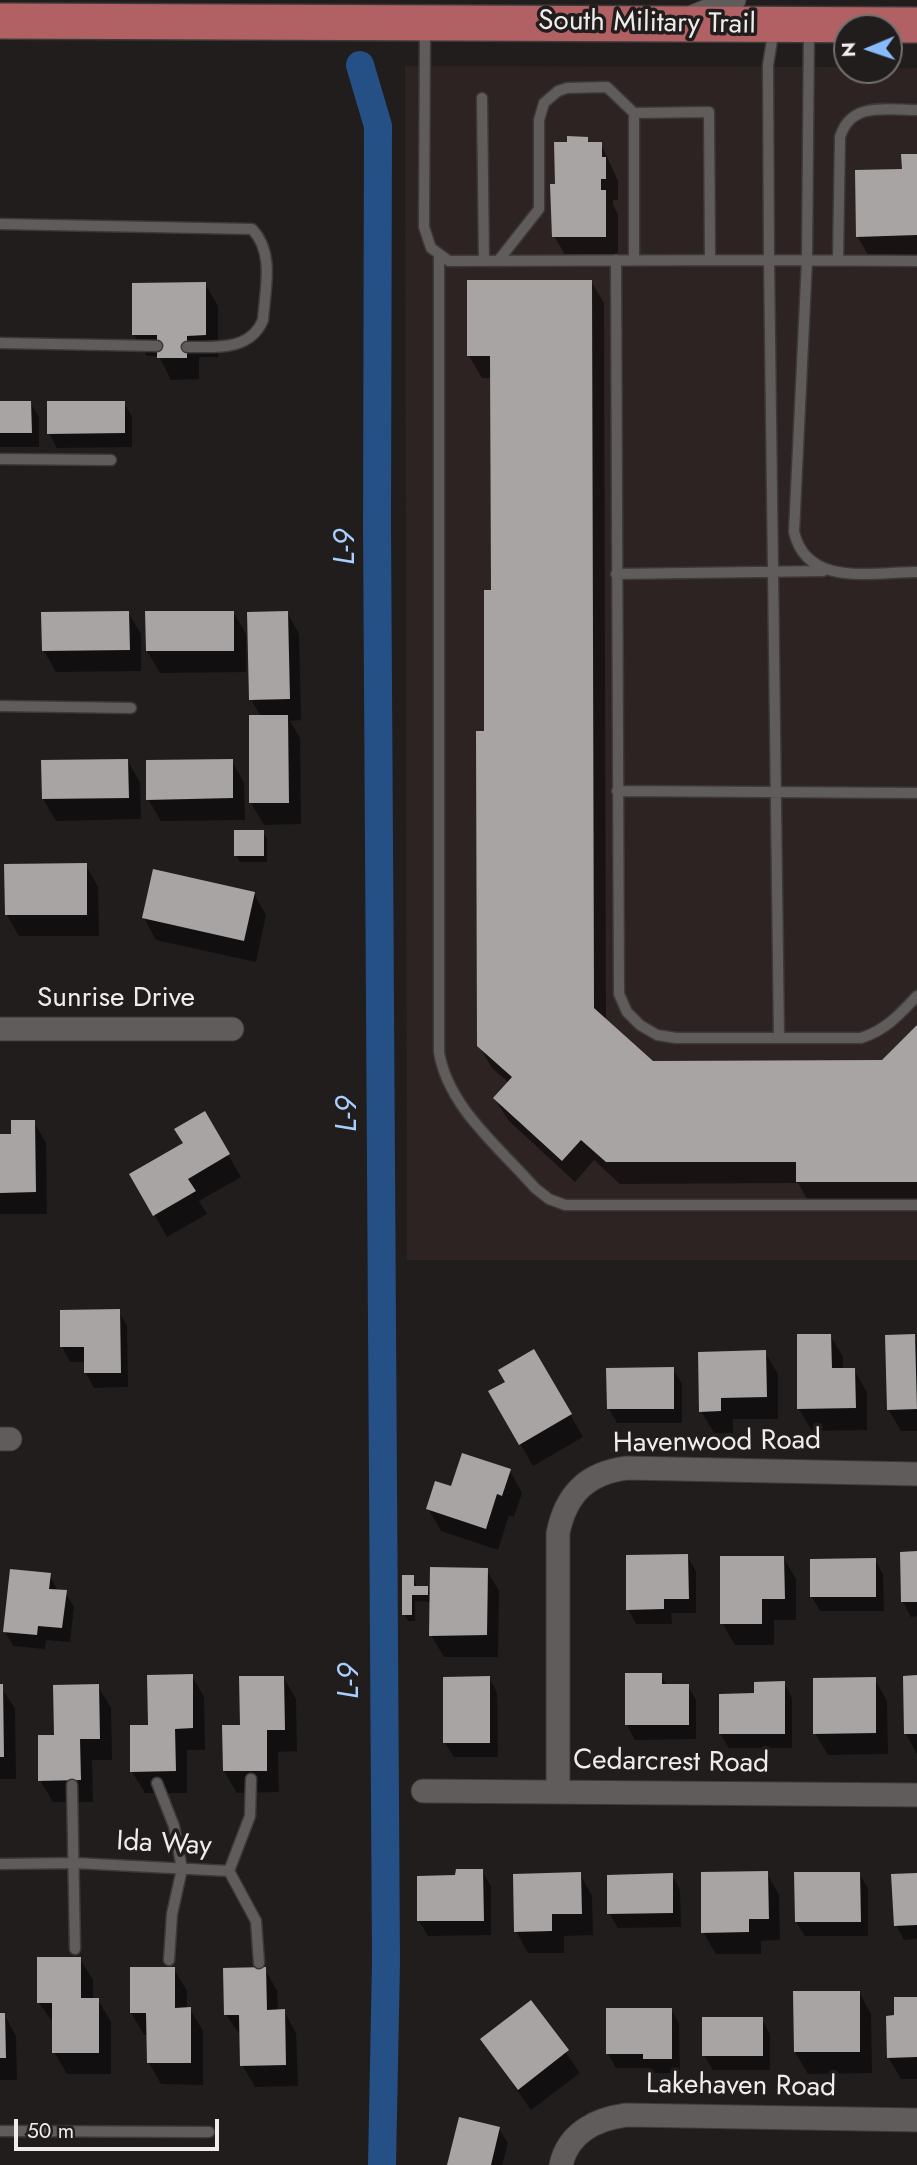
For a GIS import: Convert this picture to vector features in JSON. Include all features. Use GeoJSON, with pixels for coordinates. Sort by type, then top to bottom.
{"type":"FeatureCollection","features":[{"type":"Feature","properties":{"kind":"main road"},"geometry":{"type":"LineString","coordinates":[[0,6],[12,0]]}},
{"type":"Feature","properties":{"kind":"main road","name":"South Military Trail"},"geometry":{"type":"LineString","coordinates":[[0,21],[122,11],[425,22],[774,26],[806,13],[917,25]]}},
{"type":"Feature","properties":{"kind":"street"},"geometry":{"type":"LineString","coordinates":[[669,26],[734,0]]}},
{"type":"Feature","properties":{"kind":"street","name":"Sunrise Drive"},"geometry":{"type":"LineString","coordinates":[[0,1029],[232,1029]]}},
{"type":"Feature","properties":{"kind":"street","name":"Havenwood Road"},"geometry":{"type":"LineString","coordinates":[[558,1791],[558,1533],[562,1513],[572,1494],[588,1480],[606,1471],[627,1468],[917,1474]]}},
{"type":"Feature","properties":{"kind":"street","name":"Cedarcrest Road"},"geometry":{"type":"LineString","coordinates":[[423,1791],[917,1795]]}},
{"type":"Feature","properties":{"kind":"street","name":"Lakehaven Road"},"geometry":{"type":"LineString","coordinates":[[561,2165],[572,2141],[587,2127],[606,2118],[626,2115],[917,2120]]}},
{"type":"Feature","properties":{"kind":"lane"},"geometry":{"type":"LineString","coordinates":[[806,13],[807,260],[793,532],[803,557],[826,571]]}},
{"type":"Feature","properties":{"kind":"lane"},"geometry":{"type":"LineString","coordinates":[[425,22],[424,227],[431,248],[449,261],[917,261]]}},
{"type":"Feature","properties":{"kind":"lane"},"geometry":{"type":"LineString","coordinates":[[774,26],[768,65],[779,1038]]}},
{"type":"Feature","properties":{"kind":"lane"},"geometry":{"type":"LineString","coordinates":[[498,261],[539,209],[540,111],[550,96],[567,89],[607,87],[634,113],[709,112],[710,259]]}},
{"type":"Feature","properties":{"kind":"lane"},"geometry":{"type":"LineString","coordinates":[[482,97],[484,261]]}},
{"type":"Feature","properties":{"kind":"lane"},"geometry":{"type":"LineString","coordinates":[[838,260],[843,127],[858,112],[867,109],[917,110]]}},
{"type":"Feature","properties":{"kind":"lane"},"geometry":{"type":"LineString","coordinates":[[634,113],[634,260]]}},
{"type":"Feature","properties":{"kind":"lane"},"geometry":{"type":"LineString","coordinates":[[0,223],[252,229],[265,249],[267,261],[260,329],[248,340],[226,348],[187,347]]}},
{"type":"Feature","properties":{"kind":"lane"},"geometry":{"type":"LineString","coordinates":[[439,256],[439,1052],[443,1074],[452,1094],[535,1188],[549,1199],[565,1205],[917,1205]]}},
{"type":"Feature","properties":{"kind":"lane"},"geometry":{"type":"LineString","coordinates":[[616,260],[616,975],[619,994],[627,1012],[640,1025],[667,1036],[779,1038],[861,1038],[878,1032],[892,1022],[917,996]]}},
{"type":"Feature","properties":{"kind":"lane"},"geometry":{"type":"LineString","coordinates":[[0,343],[157,346]]}},
{"type":"Feature","properties":{"kind":"lane"},"geometry":{"type":"LineString","coordinates":[[0,459],[111,460]]}},
{"type":"Feature","properties":{"kind":"lane"},"geometry":{"type":"LineString","coordinates":[[616,574],[917,572]]}},
{"type":"Feature","properties":{"kind":"lane"},"geometry":{"type":"LineString","coordinates":[[0,706],[131,708]]}},
{"type":"Feature","properties":{"kind":"lane"},"geometry":{"type":"LineString","coordinates":[[617,791],[917,793]]}},
{"type":"Feature","properties":{"kind":"lane","name":"Ida Way"},"geometry":{"type":"LineString","coordinates":[[0,1864],[75,1863],[229,1871],[250,1816],[251,1779]]}},
{"type":"Feature","properties":{"kind":"lane"},"geometry":{"type":"LineString","coordinates":[[157,1783],[174,1826],[182,1869],[172,1914],[169,1960]]}},
{"type":"Feature","properties":{"kind":"lane"},"geometry":{"type":"LineString","coordinates":[[72,1785],[75,1949]]}},
{"type":"Feature","properties":{"kind":"lane"},"geometry":{"type":"LineString","coordinates":[[229,1871],[256,1921],[259,1963]]}},
{"type":"Feature","properties":{"kind":"lane"},"geometry":{"type":"LineString","coordinates":[[0,2131],[209,2133]]}},
{"type":"Feature","properties":{"kind":"shaded area"},"geometry":{"type":"Polygon","coordinates":[[[405,66],[833,67],[833,84],[903,84],[903,68],[917,68],[917,1260],[407,1260],[405,66]]]}},
{"type":"Feature","properties":{"kind":"building"},"geometry":{"type":"Polygon","coordinates":[[[567,136],[588,137],[588,142],[602,142],[602,157],[606,157],[606,179],[601,179],[601,190],[606,190],[606,237],[552,237],[550,184],[555,184],[554,142],[567,142],[567,136]]]}},
{"type":"Feature","properties":{"kind":"building"},"geometry":{"type":"Polygon","coordinates":[[[901,154],[917,154],[917,235],[856,237],[855,170],[902,169],[901,154]]]}},
{"type":"Feature","properties":{"kind":"building"},"geometry":{"type":"Polygon","coordinates":[[[467,280],[592,280],[594,1008],[653,1061],[882,1060],[917,1025],[917,1182],[796,1182],[796,1162],[606,1162],[581,1140],[562,1161],[493,1098],[512,1077],[477,1046],[476,731],[484,731],[484,590],[491,590],[490,356],[467,356],[467,280]]]}},
{"type":"Feature","properties":{"kind":"building"},"geometry":{"type":"Polygon","coordinates":[[[206,282],[206,335],[187,336],[187,358],[157,358],[157,335],[132,335],[132,283],[206,282]]]}},
{"type":"Feature","properties":{"kind":"building"},"geometry":{"type":"Polygon","coordinates":[[[0,401],[31,401],[32,433],[0,433],[0,401]]]}},
{"type":"Feature","properties":{"kind":"building"},"geometry":{"type":"Polygon","coordinates":[[[47,401],[125,401],[125,433],[47,434],[47,401]]]}},
{"type":"Feature","properties":{"kind":"building"},"geometry":{"type":"Polygon","coordinates":[[[129,611],[130,650],[42,651],[41,612],[129,611]]]}},
{"type":"Feature","properties":{"kind":"building"},"geometry":{"type":"Polygon","coordinates":[[[145,611],[234,611],[234,651],[146,651],[145,611]]]}},
{"type":"Feature","properties":{"kind":"building"},"geometry":{"type":"Polygon","coordinates":[[[288,611],[290,699],[249,700],[247,612],[288,611]]]}},
{"type":"Feature","properties":{"kind":"building"},"geometry":{"type":"Polygon","coordinates":[[[249,715],[288,715],[289,803],[249,803],[249,715]]]}},
{"type":"Feature","properties":{"kind":"building"},"geometry":{"type":"Polygon","coordinates":[[[128,759],[129,798],[42,799],[41,760],[128,759]]]}},
{"type":"Feature","properties":{"kind":"building"},"geometry":{"type":"Polygon","coordinates":[[[233,759],[233,798],[146,800],[146,760],[233,759]]]}},
{"type":"Feature","properties":{"kind":"building"},"geometry":{"type":"Polygon","coordinates":[[[234,830],[264,830],[264,856],[234,856],[234,830]]]}},
{"type":"Feature","properties":{"kind":"building"},"geometry":{"type":"Polygon","coordinates":[[[87,863],[87,915],[5,915],[4,864],[87,863]]]}},
{"type":"Feature","properties":{"kind":"building"},"geometry":{"type":"Polygon","coordinates":[[[153,869],[255,892],[244,941],[142,918],[153,869]]]}},
{"type":"Feature","properties":{"kind":"building"},"geometry":{"type":"Polygon","coordinates":[[[205,1111],[230,1154],[188,1179],[196,1191],[153,1216],[129,1174],[183,1143],[174,1129],[205,1111]]]}},
{"type":"Feature","properties":{"kind":"building"},"geometry":{"type":"Polygon","coordinates":[[[11,1120],[35,1120],[36,1192],[0,1193],[0,1134],[11,1134],[11,1120]]]}},
{"type":"Feature","properties":{"kind":"building"},"geometry":{"type":"Polygon","coordinates":[[[120,1309],[121,1373],[84,1373],[84,1347],[60,1347],[60,1310],[120,1309]]]}},
{"type":"Feature","properties":{"kind":"building"},"geometry":{"type":"Polygon","coordinates":[[[797,1334],[831,1334],[832,1368],[855,1368],[856,1408],[797,1409],[797,1334]]]}},
{"type":"Feature","properties":{"kind":"building"},"geometry":{"type":"Polygon","coordinates":[[[915,1334],[917,1409],[887,1410],[885,1335],[915,1334]]]}},
{"type":"Feature","properties":{"kind":"building"},"geometry":{"type":"Polygon","coordinates":[[[534,1349],[572,1414],[519,1445],[488,1391],[505,1382],[498,1370],[534,1349]]]}},
{"type":"Feature","properties":{"kind":"building"},"geometry":{"type":"Polygon","coordinates":[[[766,1350],[767,1397],[721,1398],[721,1411],[699,1412],[698,1352],[766,1350]]]}},
{"type":"Feature","properties":{"kind":"building"},"geometry":{"type":"Polygon","coordinates":[[[674,1367],[674,1409],[607,1409],[606,1368],[674,1367]]]}},
{"type":"Feature","properties":{"kind":"building"},"geometry":{"type":"Polygon","coordinates":[[[462,1453],[511,1469],[502,1496],[497,1494],[486,1529],[426,1509],[435,1481],[451,1486],[462,1453]]]}},
{"type":"Feature","properties":{"kind":"building"},"geometry":{"type":"Polygon","coordinates":[[[917,1551],[917,1602],[901,1602],[900,1552],[917,1551]]]}},
{"type":"Feature","properties":{"kind":"building"},"geometry":{"type":"Polygon","coordinates":[[[688,1554],[689,1599],[664,1599],[664,1609],[626,1610],[626,1555],[688,1554]]]}},
{"type":"Feature","properties":{"kind":"building"},"geometry":{"type":"Polygon","coordinates":[[[720,1556],[784,1556],[785,1599],[762,1599],[762,1624],[720,1624],[720,1556]]]}},
{"type":"Feature","properties":{"kind":"building"},"geometry":{"type":"Polygon","coordinates":[[[876,1558],[876,1597],[810,1597],[810,1559],[876,1558]]]}},
{"type":"Feature","properties":{"kind":"building"},"geometry":{"type":"Polygon","coordinates":[[[430,1567],[488,1568],[487,1635],[429,1636],[430,1567]]]}},
{"type":"Feature","properties":{"kind":"building"},"geometry":{"type":"Polygon","coordinates":[[[10,1569],[51,1573],[49,1589],[67,1590],[62,1628],[38,1626],[37,1635],[3,1632],[10,1569]]]}},
{"type":"Feature","properties":{"kind":"building"},"geometry":{"type":"Polygon","coordinates":[[[402,1575],[414,1575],[414,1586],[428,1586],[428,1595],[412,1595],[412,1615],[402,1615],[402,1575]]]}},
{"type":"Feature","properties":{"kind":"building"},"geometry":{"type":"Polygon","coordinates":[[[625,1673],[662,1673],[662,1684],[689,1684],[689,1725],[625,1725],[625,1673]]]}},
{"type":"Feature","properties":{"kind":"building"},"geometry":{"type":"Polygon","coordinates":[[[193,1674],[193,1728],[175,1729],[176,1771],[130,1772],[130,1725],[148,1725],[147,1675],[193,1674]]]}},
{"type":"Feature","properties":{"kind":"building"},"geometry":{"type":"Polygon","coordinates":[[[917,1675],[917,1734],[904,1734],[903,1676],[917,1675]]]}},
{"type":"Feature","properties":{"kind":"building"},"geometry":{"type":"Polygon","coordinates":[[[239,1676],[284,1676],[285,1730],[267,1730],[267,1771],[223,1771],[222,1725],[240,1725],[239,1676]]]}},
{"type":"Feature","properties":{"kind":"building"},"geometry":{"type":"Polygon","coordinates":[[[490,1676],[490,1743],[443,1743],[443,1677],[490,1676]]]}},
{"type":"Feature","properties":{"kind":"building"},"geometry":{"type":"Polygon","coordinates":[[[876,1677],[876,1733],[813,1734],[813,1678],[876,1677]]]}},
{"type":"Feature","properties":{"kind":"building"},"geometry":{"type":"Polygon","coordinates":[[[785,1681],[785,1734],[719,1734],[719,1694],[754,1693],[754,1682],[785,1681]]]}},
{"type":"Feature","properties":{"kind":"building"},"geometry":{"type":"Polygon","coordinates":[[[0,1684],[3,1684],[4,1757],[0,1757],[0,1684]]]}},
{"type":"Feature","properties":{"kind":"building"},"geometry":{"type":"Polygon","coordinates":[[[99,1684],[100,1739],[80,1739],[81,1780],[38,1781],[38,1735],[54,1735],[53,1685],[99,1684]]]}},
{"type":"Feature","properties":{"kind":"building"},"geometry":{"type":"Polygon","coordinates":[[[456,1869],[483,1869],[484,1921],[417,1921],[417,1876],[455,1875],[456,1869]]]}},
{"type":"Feature","properties":{"kind":"building"},"geometry":{"type":"Polygon","coordinates":[[[768,1871],[769,1919],[749,1919],[749,1932],[701,1933],[701,1872],[768,1871]]]}},
{"type":"Feature","properties":{"kind":"building"},"geometry":{"type":"Polygon","coordinates":[[[581,1872],[582,1914],[552,1914],[552,1931],[514,1932],[513,1874],[581,1872]]]}},
{"type":"Feature","properties":{"kind":"building"},"geometry":{"type":"Polygon","coordinates":[[[794,1872],[860,1872],[861,1922],[795,1922],[794,1872]]]}},
{"type":"Feature","properties":{"kind":"building"},"geometry":{"type":"Polygon","coordinates":[[[673,1873],[673,1913],[607,1914],[607,1875],[673,1873]]]}},
{"type":"Feature","properties":{"kind":"building"},"geometry":{"type":"Polygon","coordinates":[[[917,1873],[917,1925],[894,1926],[891,1874],[917,1873]]]}},
{"type":"Feature","properties":{"kind":"building"},"geometry":{"type":"Polygon","coordinates":[[[37,1957],[81,1957],[81,1998],[99,1998],[99,2053],[52,2053],[52,2003],[37,2003],[37,1957]]]}},
{"type":"Feature","properties":{"kind":"building"},"geometry":{"type":"Polygon","coordinates":[[[130,1967],[175,1967],[175,2008],[191,2007],[191,2063],[147,2063],[146,2013],[130,2013],[130,1967]]]}},
{"type":"Feature","properties":{"kind":"building"},"geometry":{"type":"Polygon","coordinates":[[[266,1967],[267,2010],[285,2009],[286,2065],[240,2066],[239,2015],[224,2015],[223,1968],[266,1967]]]}},
{"type":"Feature","properties":{"kind":"building"},"geometry":{"type":"Polygon","coordinates":[[[793,1991],[860,1991],[860,2052],[794,2052],[793,1991]]]}},
{"type":"Feature","properties":{"kind":"building"},"geometry":{"type":"Polygon","coordinates":[[[894,1997],[917,1997],[917,2057],[887,2058],[886,2016],[894,2015],[894,1997]]]}},
{"type":"Feature","properties":{"kind":"building"},"geometry":{"type":"Polygon","coordinates":[[[531,2000],[569,2050],[518,2090],[480,2039],[531,2000]]]}},
{"type":"Feature","properties":{"kind":"building"},"geometry":{"type":"Polygon","coordinates":[[[606,2008],[672,2008],[672,2059],[643,2059],[643,2054],[606,2054],[606,2008]]]}},
{"type":"Feature","properties":{"kind":"building"},"geometry":{"type":"Polygon","coordinates":[[[0,2013],[5,2013],[6,2058],[0,2058],[0,2013]]]}},
{"type":"Feature","properties":{"kind":"building"},"geometry":{"type":"Polygon","coordinates":[[[702,2017],[763,2017],[763,2056],[702,2056],[702,2017]]]}},
{"type":"Feature","properties":{"kind":"building"},"geometry":{"type":"Polygon","coordinates":[[[459,2117],[500,2127],[491,2165],[447,2165],[459,2117]]]}},
{"type":"Feature","properties":{"kind":"waterway","name":"L-9"},"geometry":{"type":"LineString","coordinates":[[360,65],[378,126],[377,527],[386,1962],[382,2165]]}}]}
